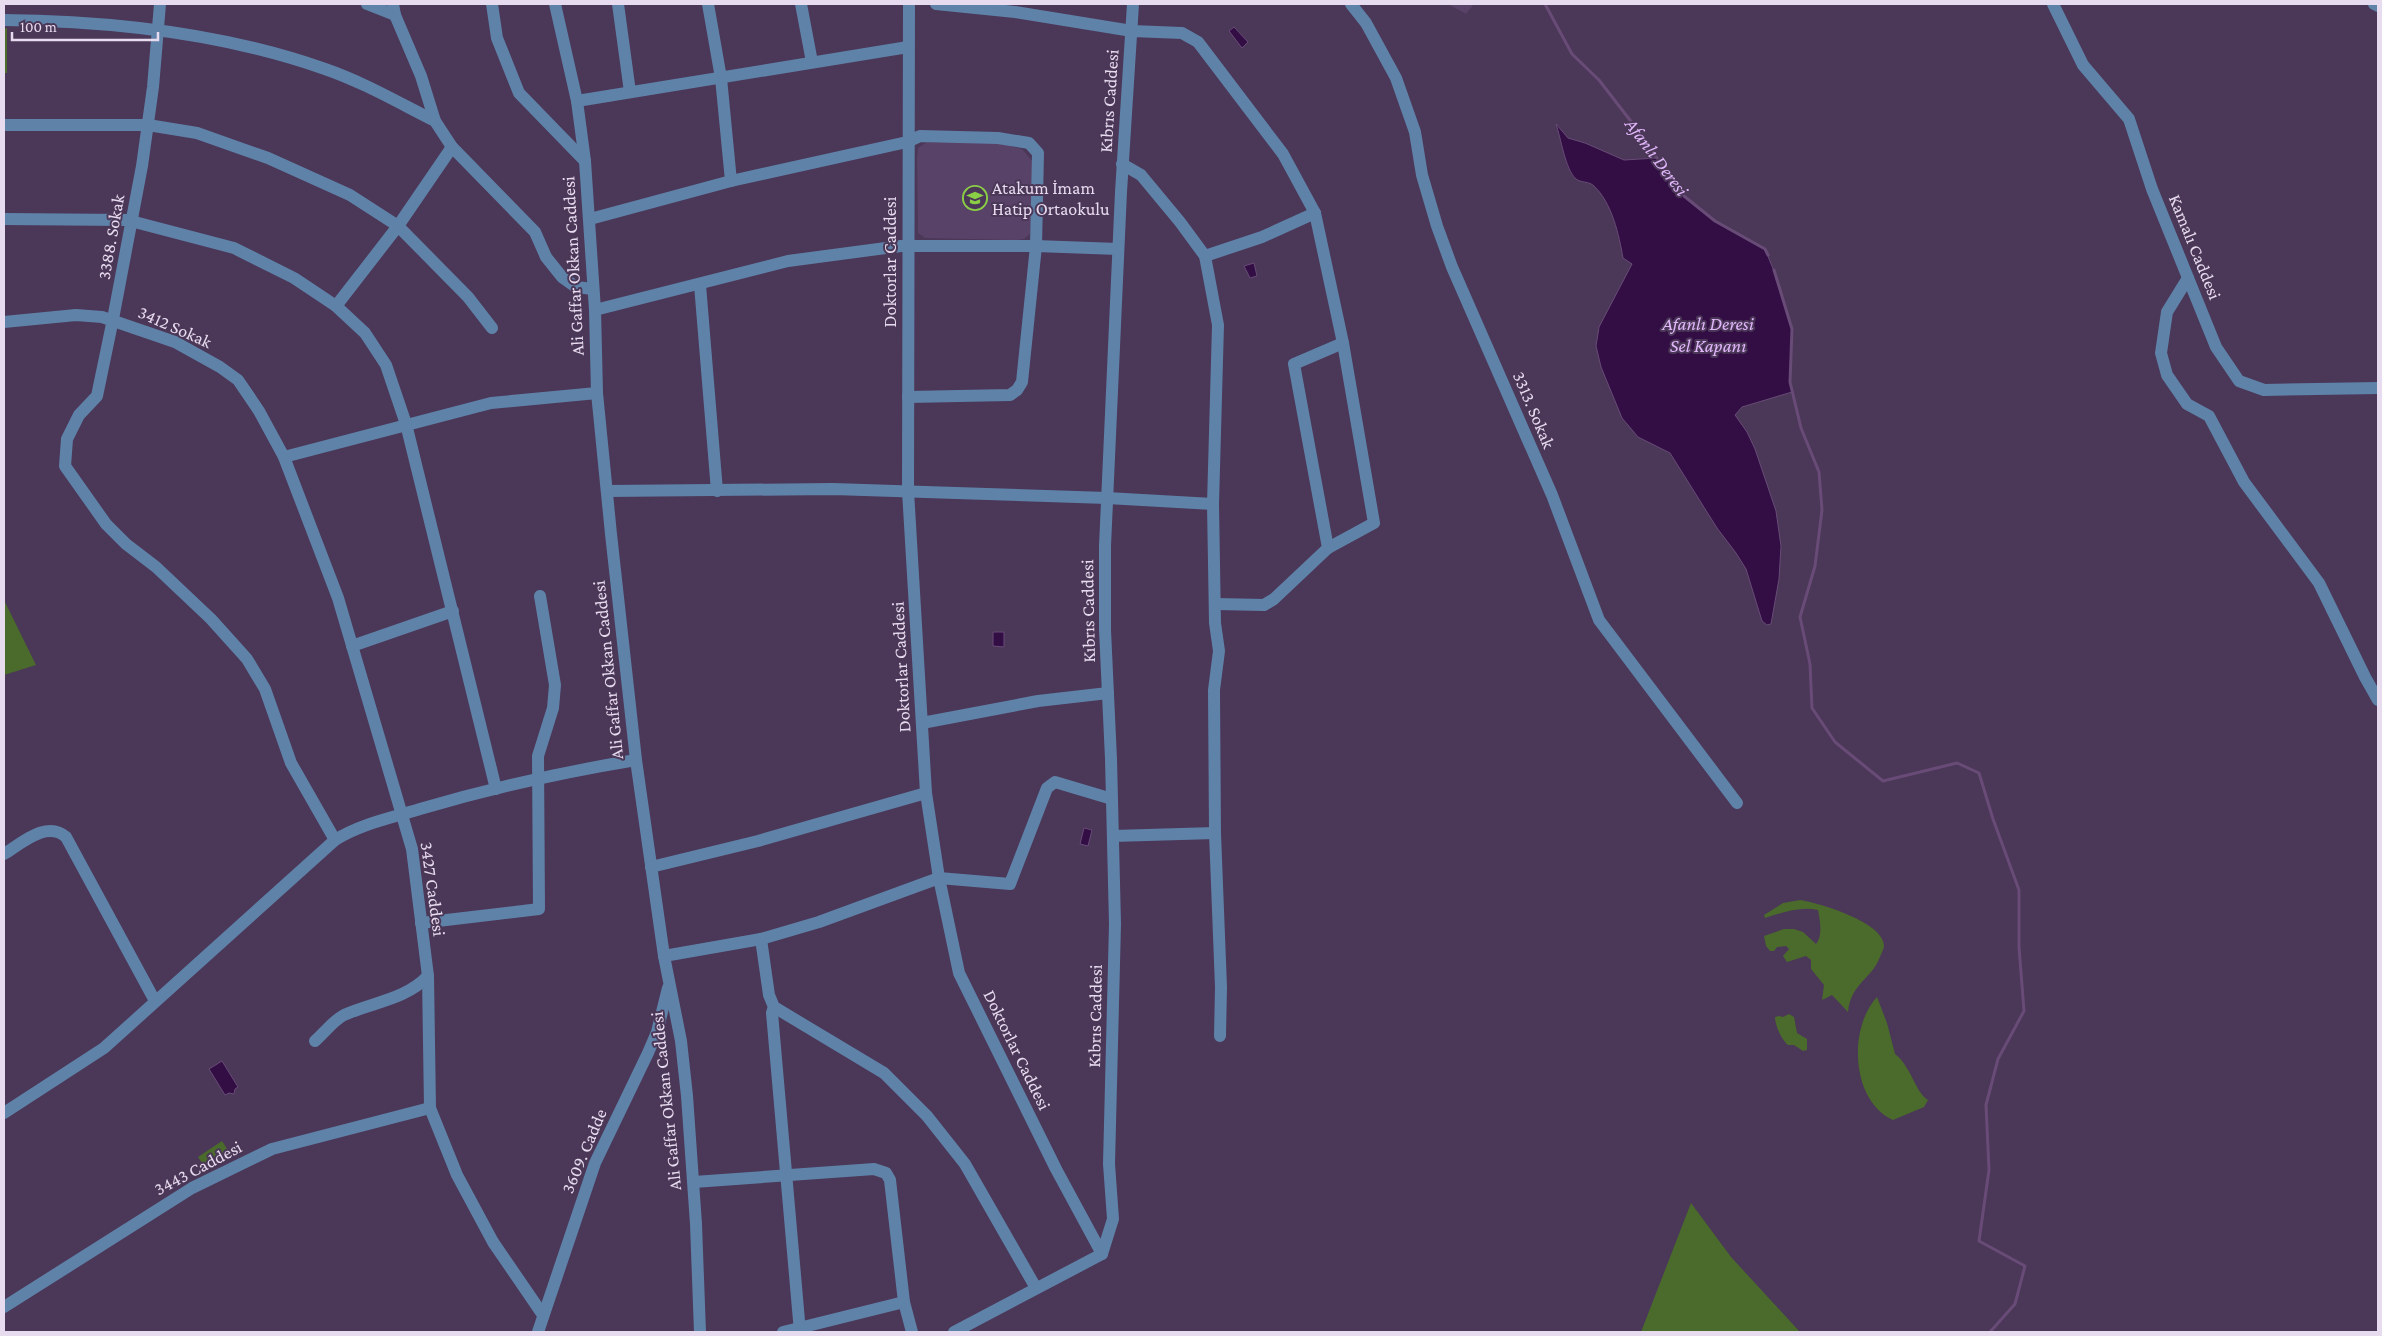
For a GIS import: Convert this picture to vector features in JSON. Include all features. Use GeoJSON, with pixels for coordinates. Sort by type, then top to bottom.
{"type":"FeatureCollection","features":[{"type":"Feature","properties":{"kind":"street","name":"3388. Sokak"},"geometry":{"type":"LineString","coordinates":[[160,4],[159,31],[148,125],[113,319],[97,396],[79,415],[67,439],[65,466],[106,524],[126,544],[156,567],[211,619],[247,660],[265,689],[291,763],[334,840]]}},
{"type":"Feature","properties":{"kind":"street"},"geometry":{"type":"LineString","coordinates":[[367,4],[394,10],[421,76],[435,121],[452,147],[535,232],[546,257],[562,277],[576,287],[593,288]]}},
{"type":"Feature","properties":{"kind":"street"},"geometry":{"type":"LineString","coordinates":[[492,4],[497,38],[519,93],[585,161]]}},
{"type":"Feature","properties":{"kind":"street","name":"Ali Gaffar Okkan Caddesi"},"geometry":{"type":"LineString","coordinates":[[555,4],[577,101],[585,161],[595,310],[597,393],[636,760],[668,986],[681,1041],[694,1182],[700,1332]]}},
{"type":"Feature","properties":{"kind":"street"},"geometry":{"type":"LineString","coordinates":[[618,4],[630,92]]}},
{"type":"Feature","properties":{"kind":"street"},"geometry":{"type":"LineString","coordinates":[[708,4],[721,78],[731,181]]}},
{"type":"Feature","properties":{"kind":"street"},"geometry":{"type":"LineString","coordinates":[[800,4],[812,62]]}},
{"type":"Feature","properties":{"kind":"street","name":"Doktorlar Caddesi"},"geometry":{"type":"LineString","coordinates":[[909,4],[907,142],[908,491],[926,793],[939,878],[959,973],[1056,1169],[1102,1254]]}},
{"type":"Feature","properties":{"kind":"street"},"geometry":{"type":"LineString","coordinates":[[936,4],[1015,12],[1132,31],[1182,33],[1198,42],[1283,154],[1315,213],[1343,343],[1375,519],[1374,523],[1328,548],[1274,599],[1264,604],[1216,604]]}},
{"type":"Feature","properties":{"kind":"street","name":"Kıbrıs Caddesi"},"geometry":{"type":"LineString","coordinates":[[1102,1254],[1114,1219],[1109,1164],[1115,934],[1105,630],[1107,498],[1122,164],[1133,4]]}},
{"type":"Feature","properties":{"kind":"street","name":"3313. Sokak"},"geometry":{"type":"LineString","coordinates":[[1351,4],[1366,23],[1396,78],[1415,132],[1422,175],[1437,226],[1452,267],[1552,495],[1599,620],[1737,803]]}},
{"type":"Feature","properties":{"kind":"street","name":"Kamalı Caddesi"},"geometry":{"type":"LineString","coordinates":[[2053,4],[2083,65],[2129,119],[2152,189],[2216,347],[2239,381],[2264,390],[2378,388]]}},
{"type":"Feature","properties":{"kind":"street"},"geometry":{"type":"LineString","coordinates":[[2374,4],[2378,6]]}},
{"type":"Feature","properties":{"kind":"street"},"geometry":{"type":"LineString","coordinates":[[4,20],[71,21],[159,31],[252,46],[326,69],[435,121]]}},
{"type":"Feature","properties":{"kind":"street"},"geometry":{"type":"LineString","coordinates":[[577,101],[908,47]]}},
{"type":"Feature","properties":{"kind":"street"},"geometry":{"type":"LineString","coordinates":[[4,125],[148,125],[197,133],[268,158],[350,195],[398,226],[468,297],[492,328]]}},
{"type":"Feature","properties":{"kind":"street"},"geometry":{"type":"LineString","coordinates":[[590,219],[731,181],[907,142],[920,136],[998,138],[1029,143],[1038,153],[1036,246],[1022,382],[1017,390],[1010,395],[908,396]]}},
{"type":"Feature","properties":{"kind":"street"},"geometry":{"type":"LineString","coordinates":[[336,306],[398,226],[452,147]]}},
{"type":"Feature","properties":{"kind":"street"},"geometry":{"type":"LineString","coordinates":[[1122,164],[1141,175],[1205,256],[1218,325],[1213,504],[1215,623],[1218,651],[1214,690],[1215,833],[1221,988],[1220,1036]]}},
{"type":"Feature","properties":{"kind":"street"},"geometry":{"type":"LineString","coordinates":[[1205,256],[1262,237],[1315,213]]}},
{"type":"Feature","properties":{"kind":"street"},"geometry":{"type":"LineString","coordinates":[[4,220],[131,221],[234,248],[294,278],[336,306],[365,333],[386,365],[406,424],[496,788]]}},
{"type":"Feature","properties":{"kind":"street"},"geometry":{"type":"LineString","coordinates":[[595,310],[788,261],[908,246],[1118,248]]}},
{"type":"Feature","properties":{"kind":"street"},"geometry":{"type":"LineString","coordinates":[[2188,278],[2167,312],[2161,353],[2167,375],[2187,404],[2209,416],[2244,482],[2319,583],[2378,700]]}},
{"type":"Feature","properties":{"kind":"street"},"geometry":{"type":"LineString","coordinates":[[700,284],[717,491]]}},
{"type":"Feature","properties":{"kind":"street","name":"3412 Sokak"},"geometry":{"type":"LineString","coordinates":[[4,322],[76,315],[113,319],[175,342],[220,367],[238,380],[259,411],[284,457]]}},
{"type":"Feature","properties":{"kind":"street"},"geometry":{"type":"LineString","coordinates":[[1328,548],[1294,364],[1303,358],[1343,343]]}},
{"type":"Feature","properties":{"kind":"street"},"geometry":{"type":"LineString","coordinates":[[284,457],[490,403],[597,393]]}},
{"type":"Feature","properties":{"kind":"street","name":"3427 Caddesi"},"geometry":{"type":"LineString","coordinates":[[284,457],[338,598],[412,849],[428,976],[430,1108],[457,1175],[493,1242],[544,1315]]}},
{"type":"Feature","properties":{"kind":"street"},"geometry":{"type":"LineString","coordinates":[[608,491],[833,489],[1107,498],[1213,504]]}},
{"type":"Feature","properties":{"kind":"street"},"geometry":{"type":"LineString","coordinates":[[421,923],[539,909],[538,756],[553,708],[555,685],[540,596]]}},
{"type":"Feature","properties":{"kind":"street"},"geometry":{"type":"LineString","coordinates":[[352,646],[453,611]]}},
{"type":"Feature","properties":{"kind":"street"},"geometry":{"type":"LineString","coordinates":[[922,723],[1038,701],[1108,693]]}},
{"type":"Feature","properties":{"kind":"street"},"geometry":{"type":"LineString","coordinates":[[4,1113],[104,1048],[334,840],[351,830],[496,788],[538,778],[636,760]]}},
{"type":"Feature","properties":{"kind":"street"},"geometry":{"type":"LineString","coordinates":[[664,956],[761,939],[819,922],[939,878],[1010,884],[1047,788],[1055,782],[1112,799]]}},
{"type":"Feature","properties":{"kind":"street"},"geometry":{"type":"LineString","coordinates":[[651,867],[758,841],[926,793]]}},
{"type":"Feature","properties":{"kind":"street"},"geometry":{"type":"LineString","coordinates":[[4,854],[41,832],[59,830],[66,837],[155,1001]]}},
{"type":"Feature","properties":{"kind":"street"},"geometry":{"type":"LineString","coordinates":[[1113,836],[1215,833]]}},
{"type":"Feature","properties":{"kind":"street"},"geometry":{"type":"LineString","coordinates":[[761,939],[769,995],[774,1006],[884,1073],[927,1116],[965,1164],[1036,1288]]}},
{"type":"Feature","properties":{"kind":"street"},"geometry":{"type":"LineString","coordinates":[[315,1041],[342,1016],[389,1000],[417,987],[428,976]]}},
{"type":"Feature","properties":{"kind":"street","name":"3609. Cadde"},"geometry":{"type":"LineString","coordinates":[[538,1332],[595,1162],[657,1032],[668,986]]}},
{"type":"Feature","properties":{"kind":"street"},"geometry":{"type":"LineString","coordinates":[[774,1006],[772,1013],[800,1329]]}},
{"type":"Feature","properties":{"kind":"street","name":"3443 Caddesi"},"geometry":{"type":"LineString","coordinates":[[4,1307],[192,1188],[272,1149],[430,1108]]}},
{"type":"Feature","properties":{"kind":"street"},"geometry":{"type":"LineString","coordinates":[[694,1182],[874,1169],[886,1173],[890,1180],[904,1302],[912,1332]]}},
{"type":"Feature","properties":{"kind":"street"},"geometry":{"type":"LineString","coordinates":[[954,1332],[1102,1254]]}},
{"type":"Feature","properties":{"kind":"street"},"geometry":{"type":"LineString","coordinates":[[783,1332],[904,1302]]}},
{"type":"Feature","properties":{"kind":"shaded area"},"geometry":{"type":"Polygon","coordinates":[[[1448,4],[1474,4],[1466,14],[1448,4]]]}},
{"type":"Feature","properties":{"kind":"shaded area","name":"Atakum İmam Hatip Ortaokulu"},"geometry":{"type":"Polygon","coordinates":[[[927,142],[1000,143],[1022,149],[1034,163],[1030,234],[1024,239],[1015,240],[925,238],[918,233],[917,158],[918,148],[927,142]]]}},
{"type":"Feature","properties":{"kind":"green space"},"geometry":{"type":"Polygon","coordinates":[[[7,28],[7,73],[4,73],[4,29],[7,28]]]}},
{"type":"Feature","properties":{"kind":"green space"},"geometry":{"type":"Polygon","coordinates":[[[4,600],[36,665],[4,675],[4,600]]]}},
{"type":"Feature","properties":{"kind":"green space"},"geometry":{"type":"Polygon","coordinates":[[[1800,900],[1849,915],[1874,929],[1881,937],[1884,946],[1880,957],[1872,971],[1853,994],[1848,1012],[1832,995],[1822,1000],[1824,985],[1811,969],[1811,960],[1806,956],[1787,962],[1783,956],[1789,949],[1786,946],[1777,947],[1774,951],[1770,951],[1766,946],[1764,936],[1784,929],[1794,929],[1803,932],[1816,944],[1820,937],[1818,910],[1798,909],[1765,918],[1764,915],[1783,903],[1800,900]]]}},
{"type":"Feature","properties":{"kind":"green space"},"geometry":{"type":"Polygon","coordinates":[[[1877,997],[1887,1023],[1895,1054],[1905,1065],[1920,1091],[1928,1100],[1924,1107],[1893,1120],[1879,1111],[1869,1097],[1862,1081],[1858,1063],[1861,1027],[1868,1010],[1877,997]]]}},
{"type":"Feature","properties":{"kind":"green space"},"geometry":{"type":"Polygon","coordinates":[[[1789,1014],[1794,1017],[1797,1033],[1807,1039],[1807,1050],[1803,1051],[1794,1045],[1788,1045],[1779,1032],[1775,1017],[1783,1017],[1789,1014]]]}},
{"type":"Feature","properties":{"kind":"green space"},"geometry":{"type":"Polygon","coordinates":[[[222,1141],[231,1155],[207,1170],[198,1157],[222,1141]]]}},
{"type":"Feature","properties":{"kind":"green space"},"geometry":{"type":"Polygon","coordinates":[[[1691,1203],[1731,1257],[1800,1332],[1641,1332],[1691,1203]]]}},
{"type":"Feature","properties":{"kind":"water"},"geometry":{"type":"Polygon","coordinates":[[[1234,27],[1248,42],[1242,48],[1229,31],[1234,27]]]}},
{"type":"Feature","properties":{"kind":"water","name":"Afanlı Deresi Sel Kapanı"},"geometry":{"type":"Polygon","coordinates":[[[1556,124],[1568,138],[1585,143],[1624,160],[1657,158],[1684,196],[1715,221],[1765,249],[1778,281],[1792,329],[1790,382],[1792,392],[1742,407],[1735,415],[1747,432],[1755,449],[1776,511],[1781,546],[1779,579],[1771,624],[1767,625],[1762,621],[1746,569],[1717,528],[1670,453],[1638,437],[1622,418],[1601,367],[1596,346],[1599,327],[1632,264],[1623,258],[1614,220],[1606,201],[1592,184],[1576,179],[1572,174],[1566,161],[1556,124]]]}},
{"type":"Feature","properties":{"kind":"water"},"geometry":{"type":"Polygon","coordinates":[[[1254,263],[1257,276],[1250,278],[1244,266],[1254,263]]]}},
{"type":"Feature","properties":{"kind":"water"},"geometry":{"type":"Polygon","coordinates":[[[993,632],[1004,632],[1004,647],[993,646],[993,632]]]}},
{"type":"Feature","properties":{"kind":"water"},"geometry":{"type":"Polygon","coordinates":[[[1084,828],[1092,830],[1088,846],[1080,844],[1084,828]]]}},
{"type":"Feature","properties":{"kind":"water"},"geometry":{"type":"Polygon","coordinates":[[[222,1061],[238,1087],[235,1089],[234,1094],[229,1093],[225,1095],[209,1069],[222,1061]]]}},
{"type":"Feature","properties":{"kind":"waterway","name":"Afanlı Deresi"},"geometry":{"type":"LineString","coordinates":[[1545,4],[1572,54],[1599,80],[1684,196],[1715,221],[1765,249],[1768,255]]}},
{"type":"Feature","properties":{"kind":"waterway"},"geometry":{"type":"LineString","coordinates":[[1774,270],[1792,329],[1790,382],[1801,428],[1819,472],[1822,510],[1815,566],[1800,617],[1810,664],[1812,708],[1835,742],[1883,781],[1957,763],[1979,773],[1993,819],[2019,890],[2019,947],[2024,1011],[1998,1059],[1986,1105],[1989,1170],[1979,1241],[2025,1266],[2015,1304],[1990,1332]]}},
{"type":"Feature","properties":{"kind":"place","name":"Atakum İmam Hatip Ortaokulu"},"geometry":{"type":"Point","coordinates":[975,198]}}]}
